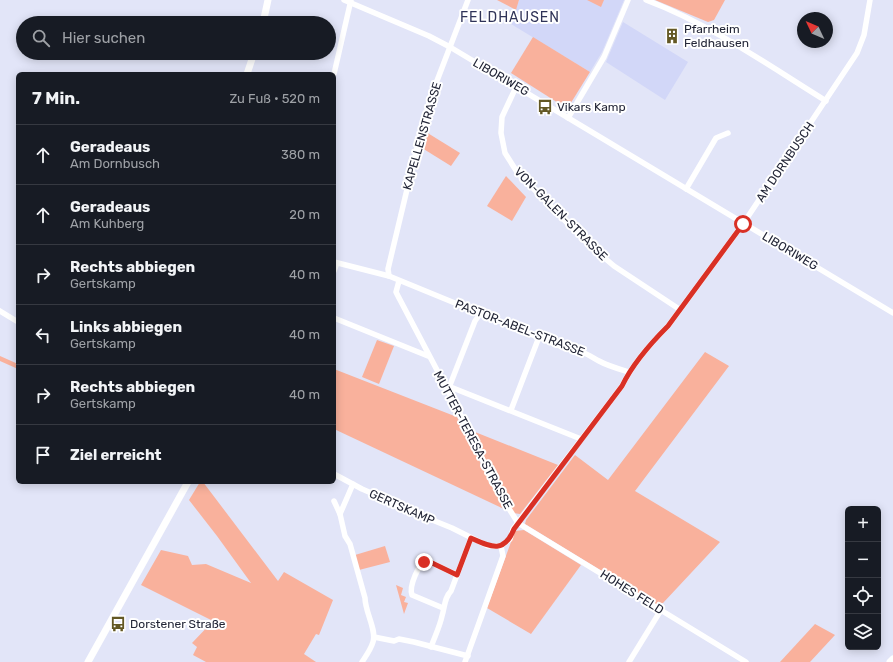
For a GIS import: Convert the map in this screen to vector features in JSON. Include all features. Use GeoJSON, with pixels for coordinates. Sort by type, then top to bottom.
{"type":"FeatureCollection","features":[{"type":"Feature","properties":{"kind":"street"},"geometry":{"type":"LineString","coordinates":[[265,16],[268,0]]}},
{"type":"Feature","properties":{"kind":"street","name":"LIBORIWEG"},"geometry":{"type":"LineString","coordinates":[[344,0],[351,1],[362,9],[429,36],[450,47],[893,313]]}},
{"type":"Feature","properties":{"kind":"street","name":"KAPELLENSTRASSE"},"geometry":{"type":"LineString","coordinates":[[389,276],[388,269],[430,99],[468,0]]}},
{"type":"Feature","properties":{"kind":"street"},"geometry":{"type":"LineString","coordinates":[[568,118],[604,57],[628,0]]}},
{"type":"Feature","properties":{"kind":"street"},"geometry":{"type":"LineString","coordinates":[[646,0],[682,15],[826,101]]}},
{"type":"Feature","properties":{"kind":"street","name":"AM DORNBUSCH"},"geometry":{"type":"LineString","coordinates":[[501,546],[510,539],[518,523],[622,386],[629,372],[743,224],[857,53],[861,43],[870,0]]}},
{"type":"Feature","properties":{"kind":"street"},"geometry":{"type":"LineString","coordinates":[[334,72],[351,1]]}},
{"type":"Feature","properties":{"kind":"street"},"geometry":{"type":"LineString","coordinates":[[248,72],[252,60]]}},
{"type":"Feature","properties":{"kind":"street","name":"VON-GALEN-STRASSE"},"geometry":{"type":"LineString","coordinates":[[516,87],[502,117],[501,133],[505,153],[517,172],[582,237],[614,266],[679,309]]}},
{"type":"Feature","properties":{"kind":"street"},"geometry":{"type":"LineString","coordinates":[[686,189],[716,138],[728,133]]}},
{"type":"Feature","properties":{"kind":"street"},"geometry":{"type":"LineString","coordinates":[[336,262],[389,276]]}},
{"type":"Feature","properties":{"kind":"street","name":"PASTOR-ABEL-STRASSE"},"geometry":{"type":"LineString","coordinates":[[389,276],[399,282],[567,349],[576,349],[591,355],[599,361],[629,372]]}},
{"type":"Feature","properties":{"kind":"street","name":"MUTTER-TERESA-STRASSE"},"geometry":{"type":"LineString","coordinates":[[399,282],[396,292],[428,356],[477,446],[491,480],[518,523]]}},
{"type":"Feature","properties":{"kind":"street"},"geometry":{"type":"LineString","coordinates":[[0,312],[16,321]]}},
{"type":"Feature","properties":{"kind":"street"},"geometry":{"type":"LineString","coordinates":[[450,385],[475,321],[480,314]]}},
{"type":"Feature","properties":{"kind":"street"},"geometry":{"type":"LineString","coordinates":[[336,319],[428,356]]}},
{"type":"Feature","properties":{"kind":"street"},"geometry":{"type":"LineString","coordinates":[[511,410],[539,337]]}},
{"type":"Feature","properties":{"kind":"street"},"geometry":{"type":"LineString","coordinates":[[443,384],[450,385],[581,439]]}},
{"type":"Feature","properties":{"kind":"street","name":"GERTSKAMP"},"geometry":{"type":"LineString","coordinates":[[336,475],[488,546],[501,546]]}},
{"type":"Feature","properties":{"kind":"street"},"geometry":{"type":"LineString","coordinates":[[88,662],[187,484]]}},
{"type":"Feature","properties":{"kind":"street"},"geometry":{"type":"LineString","coordinates":[[353,484],[340,514],[340,521],[344,536],[350,544],[374,637],[373,643],[362,662]]}},
{"type":"Feature","properties":{"kind":"street"},"geometry":{"type":"LineString","coordinates":[[334,501],[340,514]]}},
{"type":"Feature","properties":{"kind":"street","name":"HOHES FELD"},"geometry":{"type":"LineString","coordinates":[[518,523],[746,662]]}},
{"type":"Feature","properties":{"kind":"street"},"geometry":{"type":"LineString","coordinates":[[431,647],[443,614],[443,608],[471,538]]}},
{"type":"Feature","properties":{"kind":"street"},"geometry":{"type":"LineString","coordinates":[[465,662],[503,556],[501,546]]}},
{"type":"Feature","properties":{"kind":"street"},"geometry":{"type":"LineString","coordinates":[[443,608],[412,595],[411,590],[420,566],[423,562],[428,561],[457,575]]}},
{"type":"Feature","properties":{"kind":"street"},"geometry":{"type":"LineString","coordinates":[[629,662],[661,610]]}},
{"type":"Feature","properties":{"kind":"street"},"geometry":{"type":"LineString","coordinates":[[374,637],[394,641],[398,639],[468,656]]}},
{"type":"Feature","properties":{"kind":"street"},"geometry":{"type":"LineString","coordinates":[[890,662],[893,659]]}},
{"type":"Feature","properties":{"kind":"shaded area"},"geometry":{"type":"Polygon","coordinates":[[[497,0],[519,0],[516,10],[497,0]]]}},
{"type":"Feature","properties":{"kind":"shaded area"},"geometry":{"type":"Polygon","coordinates":[[[519,0],[624,0],[602,52],[590,72],[511,24],[519,0]]]}},
{"type":"Feature","properties":{"kind":"shaded area"},"geometry":{"type":"Polygon","coordinates":[[[587,0],[604,0],[601,7],[587,0]]]}},
{"type":"Feature","properties":{"kind":"shaded area"},"geometry":{"type":"Polygon","coordinates":[[[655,0],[725,0],[714,20],[708,22],[655,0]]]}},
{"type":"Feature","properties":{"kind":"shaded area"},"geometry":{"type":"Polygon","coordinates":[[[623,22],[688,62],[665,100],[606,62],[623,22]]]}},
{"type":"Feature","properties":{"kind":"shaded area"},"geometry":{"type":"Polygon","coordinates":[[[533,37],[590,72],[569,106],[563,106],[511,73],[533,37]]]}},
{"type":"Feature","properties":{"kind":"shaded area"},"geometry":{"type":"Polygon","coordinates":[[[426,132],[460,153],[451,166],[422,148],[426,132]]]}},
{"type":"Feature","properties":{"kind":"shaded area"},"geometry":{"type":"Polygon","coordinates":[[[506,176],[526,197],[512,221],[487,206],[506,176]]]}},
{"type":"Feature","properties":{"kind":"shaded area"},"geometry":{"type":"Polygon","coordinates":[[[377,340],[394,346],[379,384],[362,377],[377,340]]]}},
{"type":"Feature","properties":{"kind":"shaded area"},"geometry":{"type":"Polygon","coordinates":[[[705,352],[729,366],[635,491],[720,542],[663,603],[656,604],[525,524],[526,520],[575,455],[608,480],[705,352]]]}},
{"type":"Feature","properties":{"kind":"shaded area"},"geometry":{"type":"Polygon","coordinates":[[[0,356],[16,363],[16,368],[0,361],[0,356]]]}},
{"type":"Feature","properties":{"kind":"shaded area"},"geometry":{"type":"Polygon","coordinates":[[[336,370],[457,417],[504,509],[336,430],[336,370]]]}},
{"type":"Feature","properties":{"kind":"shaded area"},"geometry":{"type":"Polygon","coordinates":[[[470,430],[558,465],[520,514],[513,513],[470,430]]]}},
{"type":"Feature","properties":{"kind":"shaded area"},"geometry":{"type":"Polygon","coordinates":[[[199,484],[205,484],[278,581],[284,572],[333,600],[319,635],[316,634],[304,654],[316,662],[206,662],[193,655],[197,647],[192,643],[213,621],[141,585],[161,550],[188,556],[192,565],[206,564],[251,583],[189,500],[199,484]]]}},
{"type":"Feature","properties":{"kind":"shaded area"},"geometry":{"type":"Polygon","coordinates":[[[524,530],[581,565],[531,634],[487,608],[515,531],[524,530]]]}},
{"type":"Feature","properties":{"kind":"shaded area"},"geometry":{"type":"Polygon","coordinates":[[[385,546],[390,562],[359,570],[355,555],[385,546]]]}},
{"type":"Feature","properties":{"kind":"shaded area"},"geometry":{"type":"Polygon","coordinates":[[[396,585],[403,588],[401,595],[406,597],[404,602],[408,603],[404,614],[396,585]]]}},
{"type":"Feature","properties":{"kind":"shaded area"},"geometry":{"type":"Polygon","coordinates":[[[815,624],[835,635],[810,662],[780,662],[815,624]]]}},
{"type":"Feature","properties":{"kind":"place","name":"Pfarrheim Feldhausen"},"geometry":{"type":"Point","coordinates":[672,36]}},
{"type":"Feature","properties":{"kind":"place","name":"Vikars Kamp"},"geometry":{"type":"Point","coordinates":[545,107]}},
{"type":"Feature","properties":{"kind":"place","name":"Dorstener Straße"},"geometry":{"type":"Point","coordinates":[118,624]}},
{"type":"Feature","properties":{"kind":"district","name":"FELDHAUSEN"},"geometry":{"type":"Point","coordinates":[510,17]}},
{"type":"Feature","properties":{"kind":"route"},"geometry":{"type":"LineString","coordinates":[[424,562],[428,561],[457,575],[471,538],[493,547],[501,546],[510,539],[514,529],[622,386],[629,372],[653,340],[668,326],[679,309],[743,224]]}}]}
